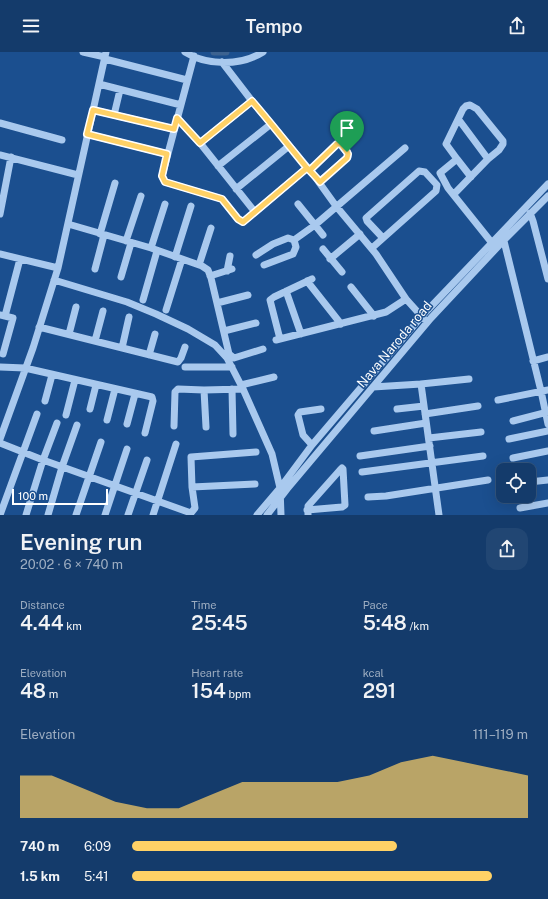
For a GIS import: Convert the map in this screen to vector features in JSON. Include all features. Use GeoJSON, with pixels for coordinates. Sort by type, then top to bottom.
{"type":"FeatureCollection","features":[{"type":"Feature","properties":{"kind":"street"},"geometry":{"type":"LineString","coordinates":[[83,52],[105,56],[188,80]]}},
{"type":"Feature","properties":{"kind":"street"},"geometry":{"type":"LineString","coordinates":[[185,52],[214,63],[236,62],[259,55],[263,52]]}},
{"type":"Feature","properties":{"kind":"street"},"geometry":{"type":"LineString","coordinates":[[105,56],[58,268],[0,438],[22,452],[191,513],[195,508],[192,487],[191,457],[256,452]]}},
{"type":"Feature","properties":{"kind":"street"},"geometry":{"type":"LineString","coordinates":[[194,56],[167,154],[162,176],[165,182],[222,199],[238,219],[243,222],[335,146],[341,144],[348,154],[347,158],[320,182]]}},
{"type":"Feature","properties":{"kind":"street"},"geometry":{"type":"LineString","coordinates":[[222,62],[252,101],[320,182],[336,206],[372,248],[406,299],[425,319],[312,446],[257,515]]}},
{"type":"Feature","properties":{"kind":"street"},"geometry":{"type":"LineString","coordinates":[[98,84],[181,105]]}},
{"type":"Feature","properties":{"kind":"street"},"geometry":{"type":"LineString","coordinates":[[114,115],[120,90]]}},
{"type":"Feature","properties":{"kind":"street"},"geometry":{"type":"LineString","coordinates":[[200,143],[252,101]]}},
{"type":"Feature","properties":{"kind":"street"},"geometry":{"type":"LineString","coordinates":[[454,194],[471,177],[488,159],[502,147],[503,144],[503,141],[474,106],[466,106],[446,144],[471,177]]}},
{"type":"Feature","properties":{"kind":"street"},"geometry":{"type":"LineString","coordinates":[[93,110],[174,129]]}},
{"type":"Feature","properties":{"kind":"street"},"geometry":{"type":"LineString","coordinates":[[177,118],[200,143],[255,212]]}},
{"type":"Feature","properties":{"kind":"street"},"geometry":{"type":"LineString","coordinates":[[459,120],[488,159]]}},
{"type":"Feature","properties":{"kind":"street"},"geometry":{"type":"LineString","coordinates":[[0,123],[62,140]]}},
{"type":"Feature","properties":{"kind":"street"},"geometry":{"type":"LineString","coordinates":[[218,166],[271,124]]}},
{"type":"Feature","properties":{"kind":"street"},"geometry":{"type":"LineString","coordinates":[[87,134],[167,154]]}},
{"type":"Feature","properties":{"kind":"street"},"geometry":{"type":"LineString","coordinates":[[236,189],[289,146]]}},
{"type":"Feature","properties":{"kind":"street"},"geometry":{"type":"LineString","coordinates":[[294,240],[315,225],[405,148]]}},
{"type":"Feature","properties":{"kind":"street"},"geometry":{"type":"LineString","coordinates":[[0,155],[78,175]]}},
{"type":"Feature","properties":{"kind":"street"},"geometry":{"type":"LineString","coordinates":[[0,214],[11,158]]}},
{"type":"Feature","properties":{"kind":"street"},"geometry":{"type":"LineString","coordinates":[[457,158],[440,173],[454,194],[492,243]]}},
{"type":"Feature","properties":{"kind":"street"},"geometry":{"type":"LineString","coordinates":[[372,248],[437,189],[437,185],[425,172],[419,170],[366,218],[382,238]]}},
{"type":"Feature","properties":{"kind":"street"},"geometry":{"type":"LineString","coordinates":[[94,268],[115,183]]}},
{"type":"Feature","properties":{"kind":"street","name":"Nava Naroda road"},"geometry":{"type":"LineString","coordinates":[[425,319],[548,184]]}},
{"type":"Feature","properties":{"kind":"street"},"geometry":{"type":"LineString","coordinates":[[121,277],[141,196]]}},
{"type":"Feature","properties":{"kind":"street","name":"Nava Naroda road"},"geometry":{"type":"LineString","coordinates":[[267,515],[373,387],[425,319],[492,243],[530,213],[548,196]]}},
{"type":"Feature","properties":{"kind":"street"},"geometry":{"type":"LineString","coordinates":[[143,300],[165,204]]}},
{"type":"Feature","properties":{"kind":"street"},"geometry":{"type":"LineString","coordinates":[[298,204],[323,235]]}},
{"type":"Feature","properties":{"kind":"street"},"geometry":{"type":"LineString","coordinates":[[166,310],[191,206]]}},
{"type":"Feature","properties":{"kind":"street"},"geometry":{"type":"LineString","coordinates":[[530,213],[545,256],[548,279]]}},
{"type":"Feature","properties":{"kind":"street"},"geometry":{"type":"LineString","coordinates":[[68,224],[179,258],[208,270],[218,303],[229,354],[234,358],[263,350]]}},
{"type":"Feature","properties":{"kind":"street"},"geometry":{"type":"LineString","coordinates":[[199,265],[211,228]]}},
{"type":"Feature","properties":{"kind":"street"},"geometry":{"type":"LineString","coordinates":[[330,259],[360,234]]}},
{"type":"Feature","properties":{"kind":"street"},"geometry":{"type":"LineString","coordinates":[[502,236],[533,361],[545,390],[548,424]]}},
{"type":"Feature","properties":{"kind":"street"},"geometry":{"type":"LineString","coordinates":[[256,255],[273,244],[288,238],[294,240]]}},
{"type":"Feature","properties":{"kind":"street"},"geometry":{"type":"LineString","coordinates":[[264,265],[293,254],[296,247],[294,240]]}},
{"type":"Feature","properties":{"kind":"street"},"geometry":{"type":"LineString","coordinates":[[323,249],[342,272]]}},
{"type":"Feature","properties":{"kind":"street"},"geometry":{"type":"LineString","coordinates":[[0,254],[58,268]]}},
{"type":"Feature","properties":{"kind":"street"},"geometry":{"type":"LineString","coordinates":[[210,276],[229,270],[230,256]]}},
{"type":"Feature","properties":{"kind":"street"},"geometry":{"type":"LineString","coordinates":[[3,354],[13,318],[3,316],[20,259]]}},
{"type":"Feature","properties":{"kind":"street"},"geometry":{"type":"LineString","coordinates":[[54,280],[127,302],[188,329],[215,345],[227,358],[232,367],[272,454],[280,488],[281,515]]}},
{"type":"Feature","properties":{"kind":"street"},"geometry":{"type":"LineString","coordinates":[[341,324],[310,280],[272,298],[270,302],[278,340],[374,316],[386,312],[406,299]]}},
{"type":"Feature","properties":{"kind":"street"},"geometry":{"type":"LineString","coordinates":[[351,287],[374,316]]}},
{"type":"Feature","properties":{"kind":"street"},"geometry":{"type":"LineString","coordinates":[[286,291],[301,334]]}},
{"type":"Feature","properties":{"kind":"street"},"geometry":{"type":"LineString","coordinates":[[218,303],[248,295]]}},
{"type":"Feature","properties":{"kind":"street"},"geometry":{"type":"LineString","coordinates":[[68,334],[76,307]]}},
{"type":"Feature","properties":{"kind":"street"},"geometry":{"type":"LineString","coordinates":[[94,341],[103,311]]}},
{"type":"Feature","properties":{"kind":"street"},"geometry":{"type":"LineString","coordinates":[[122,348],[129,318]]}},
{"type":"Feature","properties":{"kind":"street"},"geometry":{"type":"LineString","coordinates":[[224,331],[256,323]]}},
{"type":"Feature","properties":{"kind":"street"},"geometry":{"type":"LineString","coordinates":[[39,327],[178,362],[181,358],[184,347]]}},
{"type":"Feature","properties":{"kind":"street"},"geometry":{"type":"LineString","coordinates":[[149,355],[155,334]]}},
{"type":"Feature","properties":{"kind":"street"},"geometry":{"type":"LineString","coordinates":[[533,361],[548,357]]}},
{"type":"Feature","properties":{"kind":"street"},"geometry":{"type":"LineString","coordinates":[[0,366],[25,368],[152,398],[145,433]]}},
{"type":"Feature","properties":{"kind":"street"},"geometry":{"type":"LineString","coordinates":[[185,368],[232,367]]}},
{"type":"Feature","properties":{"kind":"street"},"geometry":{"type":"LineString","coordinates":[[44,401],[52,375]]}},
{"type":"Feature","properties":{"kind":"street"},"geometry":{"type":"LineString","coordinates":[[174,426],[175,392],[178,389],[232,389],[274,377]]}},
{"type":"Feature","properties":{"kind":"street"},"geometry":{"type":"LineString","coordinates":[[373,387],[470,379]]}},
{"type":"Feature","properties":{"kind":"street"},"geometry":{"type":"LineString","coordinates":[[66,415],[75,380]]}},
{"type":"Feature","properties":{"kind":"street"},"geometry":{"type":"LineString","coordinates":[[421,384],[439,515]]}},
{"type":"Feature","properties":{"kind":"street"},"geometry":{"type":"LineString","coordinates":[[90,409],[96,385]]}},
{"type":"Feature","properties":{"kind":"street"},"geometry":{"type":"LineString","coordinates":[[232,389],[233,434]]}},
{"type":"Feature","properties":{"kind":"street"},"geometry":{"type":"LineString","coordinates":[[107,420],[115,390]]}},
{"type":"Feature","properties":{"kind":"street"},"geometry":{"type":"LineString","coordinates":[[204,390],[206,427]]}},
{"type":"Feature","properties":{"kind":"street"},"geometry":{"type":"LineString","coordinates":[[498,400],[545,390]]}},
{"type":"Feature","properties":{"kind":"street"},"geometry":{"type":"LineString","coordinates":[[127,424],[135,394]]}},
{"type":"Feature","properties":{"kind":"street"},"geometry":{"type":"LineString","coordinates":[[397,409],[424,406]]}},
{"type":"Feature","properties":{"kind":"street"},"geometry":{"type":"LineString","coordinates":[[425,414],[478,406]]}},
{"type":"Feature","properties":{"kind":"street"},"geometry":{"type":"LineString","coordinates":[[312,446],[303,435],[298,415],[300,412],[321,409]]}},
{"type":"Feature","properties":{"kind":"street"},"geometry":{"type":"LineString","coordinates":[[513,421],[547,412]]}},
{"type":"Feature","properties":{"kind":"street"},"geometry":{"type":"LineString","coordinates":[[0,515],[37,414]]}},
{"type":"Feature","properties":{"kind":"street"},"geometry":{"type":"LineString","coordinates":[[26,515],[43,460],[57,423]]}},
{"type":"Feature","properties":{"kind":"street"},"geometry":{"type":"LineString","coordinates":[[374,431],[426,423]]}},
{"type":"Feature","properties":{"kind":"street"},"geometry":{"type":"LineString","coordinates":[[48,515],[62,467],[77,425]]}},
{"type":"Feature","properties":{"kind":"street"},"geometry":{"type":"LineString","coordinates":[[509,439],[548,431]]}},
{"type":"Feature","properties":{"kind":"street"},"geometry":{"type":"LineString","coordinates":[[360,456],[480,432]]}},
{"type":"Feature","properties":{"kind":"street"},"geometry":{"type":"LineString","coordinates":[[76,515],[101,442]]}},
{"type":"Feature","properties":{"kind":"street"},"geometry":{"type":"LineString","coordinates":[[153,515],[176,444]]}},
{"type":"Feature","properties":{"kind":"street"},"geometry":{"type":"LineString","coordinates":[[105,515],[128,449]]}},
{"type":"Feature","properties":{"kind":"street"},"geometry":{"type":"LineString","coordinates":[[513,458],[548,451]]}},
{"type":"Feature","properties":{"kind":"street"},"geometry":{"type":"LineString","coordinates":[[362,472],[483,456]]}},
{"type":"Feature","properties":{"kind":"street"},"geometry":{"type":"LineString","coordinates":[[128,515],[147,460]]}},
{"type":"Feature","properties":{"kind":"street"},"geometry":{"type":"LineString","coordinates":[[343,469],[345,505],[342,507],[308,512],[308,506],[340,470],[343,469]]}},
{"type":"Feature","properties":{"kind":"street"},"geometry":{"type":"LineString","coordinates":[[368,497],[386,496],[488,480]]}},
{"type":"Feature","properties":{"kind":"street"},"geometry":{"type":"LineString","coordinates":[[536,481],[548,480]]}},
{"type":"Feature","properties":{"kind":"street"},"geometry":{"type":"LineString","coordinates":[[192,487],[255,484]]}},
{"type":"Feature","properties":{"kind":"street"},"geometry":{"type":"LineString","coordinates":[[520,508],[548,503]]}},
{"type":"Feature","properties":{"kind":"waterway"},"geometry":{"type":"LineString","coordinates":[[214,52],[226,52]]}},
{"type":"Feature","properties":{"kind":"route"},"geometry":{"type":"LineString","coordinates":[[347,152],[341,144],[337,144],[310,170],[307,168],[243,222],[238,219],[222,199],[165,182],[162,176],[167,154],[87,134],[93,110],[174,129],[177,118],[200,143],[252,101],[307,168],[320,182],[348,157],[347,152]]}}]}
